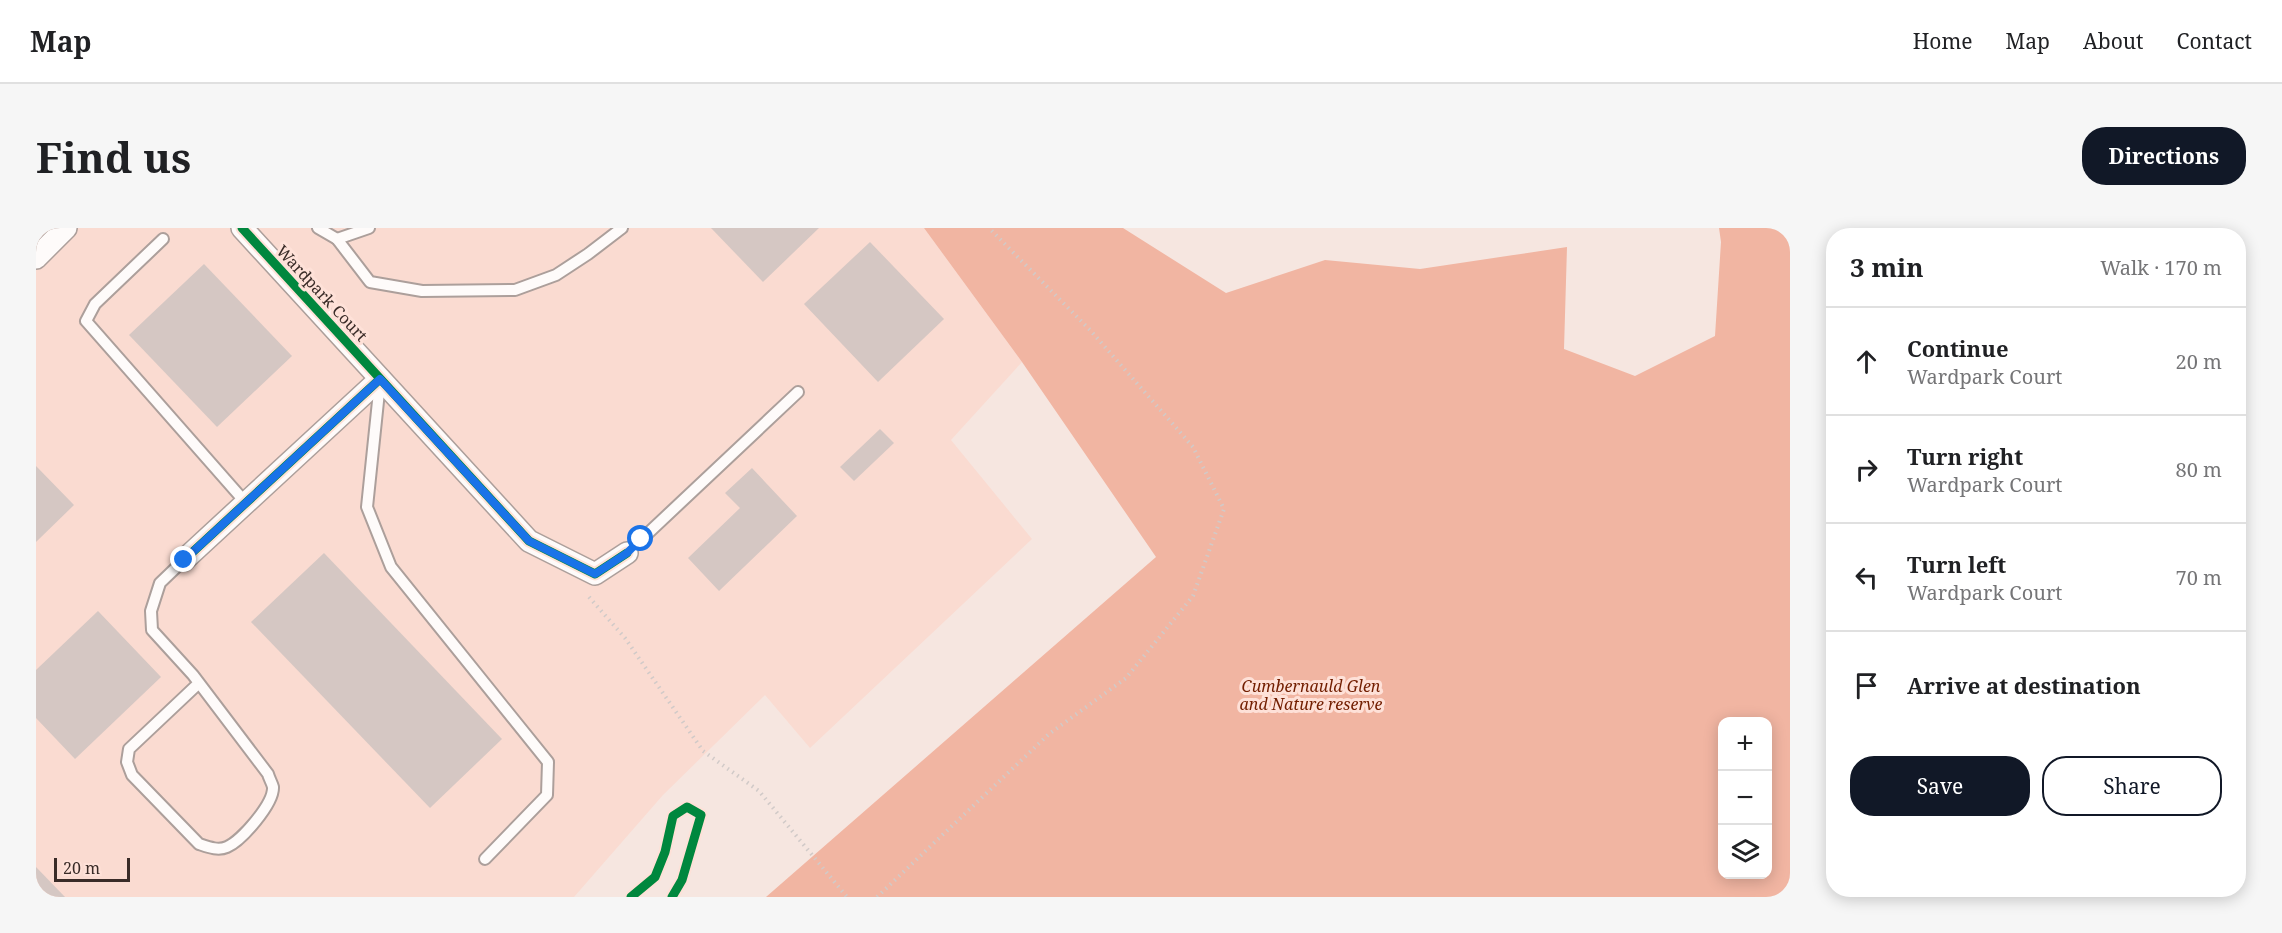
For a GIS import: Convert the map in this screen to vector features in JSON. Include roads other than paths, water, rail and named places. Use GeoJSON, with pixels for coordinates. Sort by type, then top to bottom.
{"type":"FeatureCollection","features":[{"type":"Feature","properties":{"kind":"street"},"geometry":{"type":"LineString","coordinates":[[36,258],[66,228]]}},
{"type":"Feature","properties":{"kind":"street","name":"Wardpark Court"},"geometry":{"type":"LineString","coordinates":[[242,228],[529,541],[595,574],[627,553]]}},
{"type":"Feature","properties":{"kind":"street"},"geometry":{"type":"LineString","coordinates":[[184,560],[380,379]]}},
{"type":"Feature","properties":{"kind":"lane"},"geometry":{"type":"LineString","coordinates":[[318,228],[338,239],[370,282],[422,291],[515,290],[556,275],[622,228]]}},
{"type":"Feature","properties":{"kind":"lane"},"geometry":{"type":"LineString","coordinates":[[338,239],[369,228]]}},
{"type":"Feature","properties":{"kind":"lane"},"geometry":{"type":"LineString","coordinates":[[163,239],[95,304],[86,321],[246,503]]}},
{"type":"Feature","properties":{"kind":"lane"},"geometry":{"type":"LineString","coordinates":[[380,379],[367,507],[391,567],[548,762],[548,795],[485,859]]}},
{"type":"Feature","properties":{"kind":"lane"},"geometry":{"type":"LineString","coordinates":[[627,553],[798,392]]}},
{"type":"Feature","properties":{"kind":"lane"},"geometry":{"type":"LineString","coordinates":[[184,560],[160,583],[151,611],[152,630],[199,683],[268,774],[273,787],[265,811],[227,847],[213,848],[199,844],[132,775],[127,762],[129,749],[199,683]]}},
{"type":"Feature","properties":{"kind":"park label","name":"Cumbernauld Glen and Nature reserve"},"geometry":{"type":"Point","coordinates":[1311,695]}}]}
